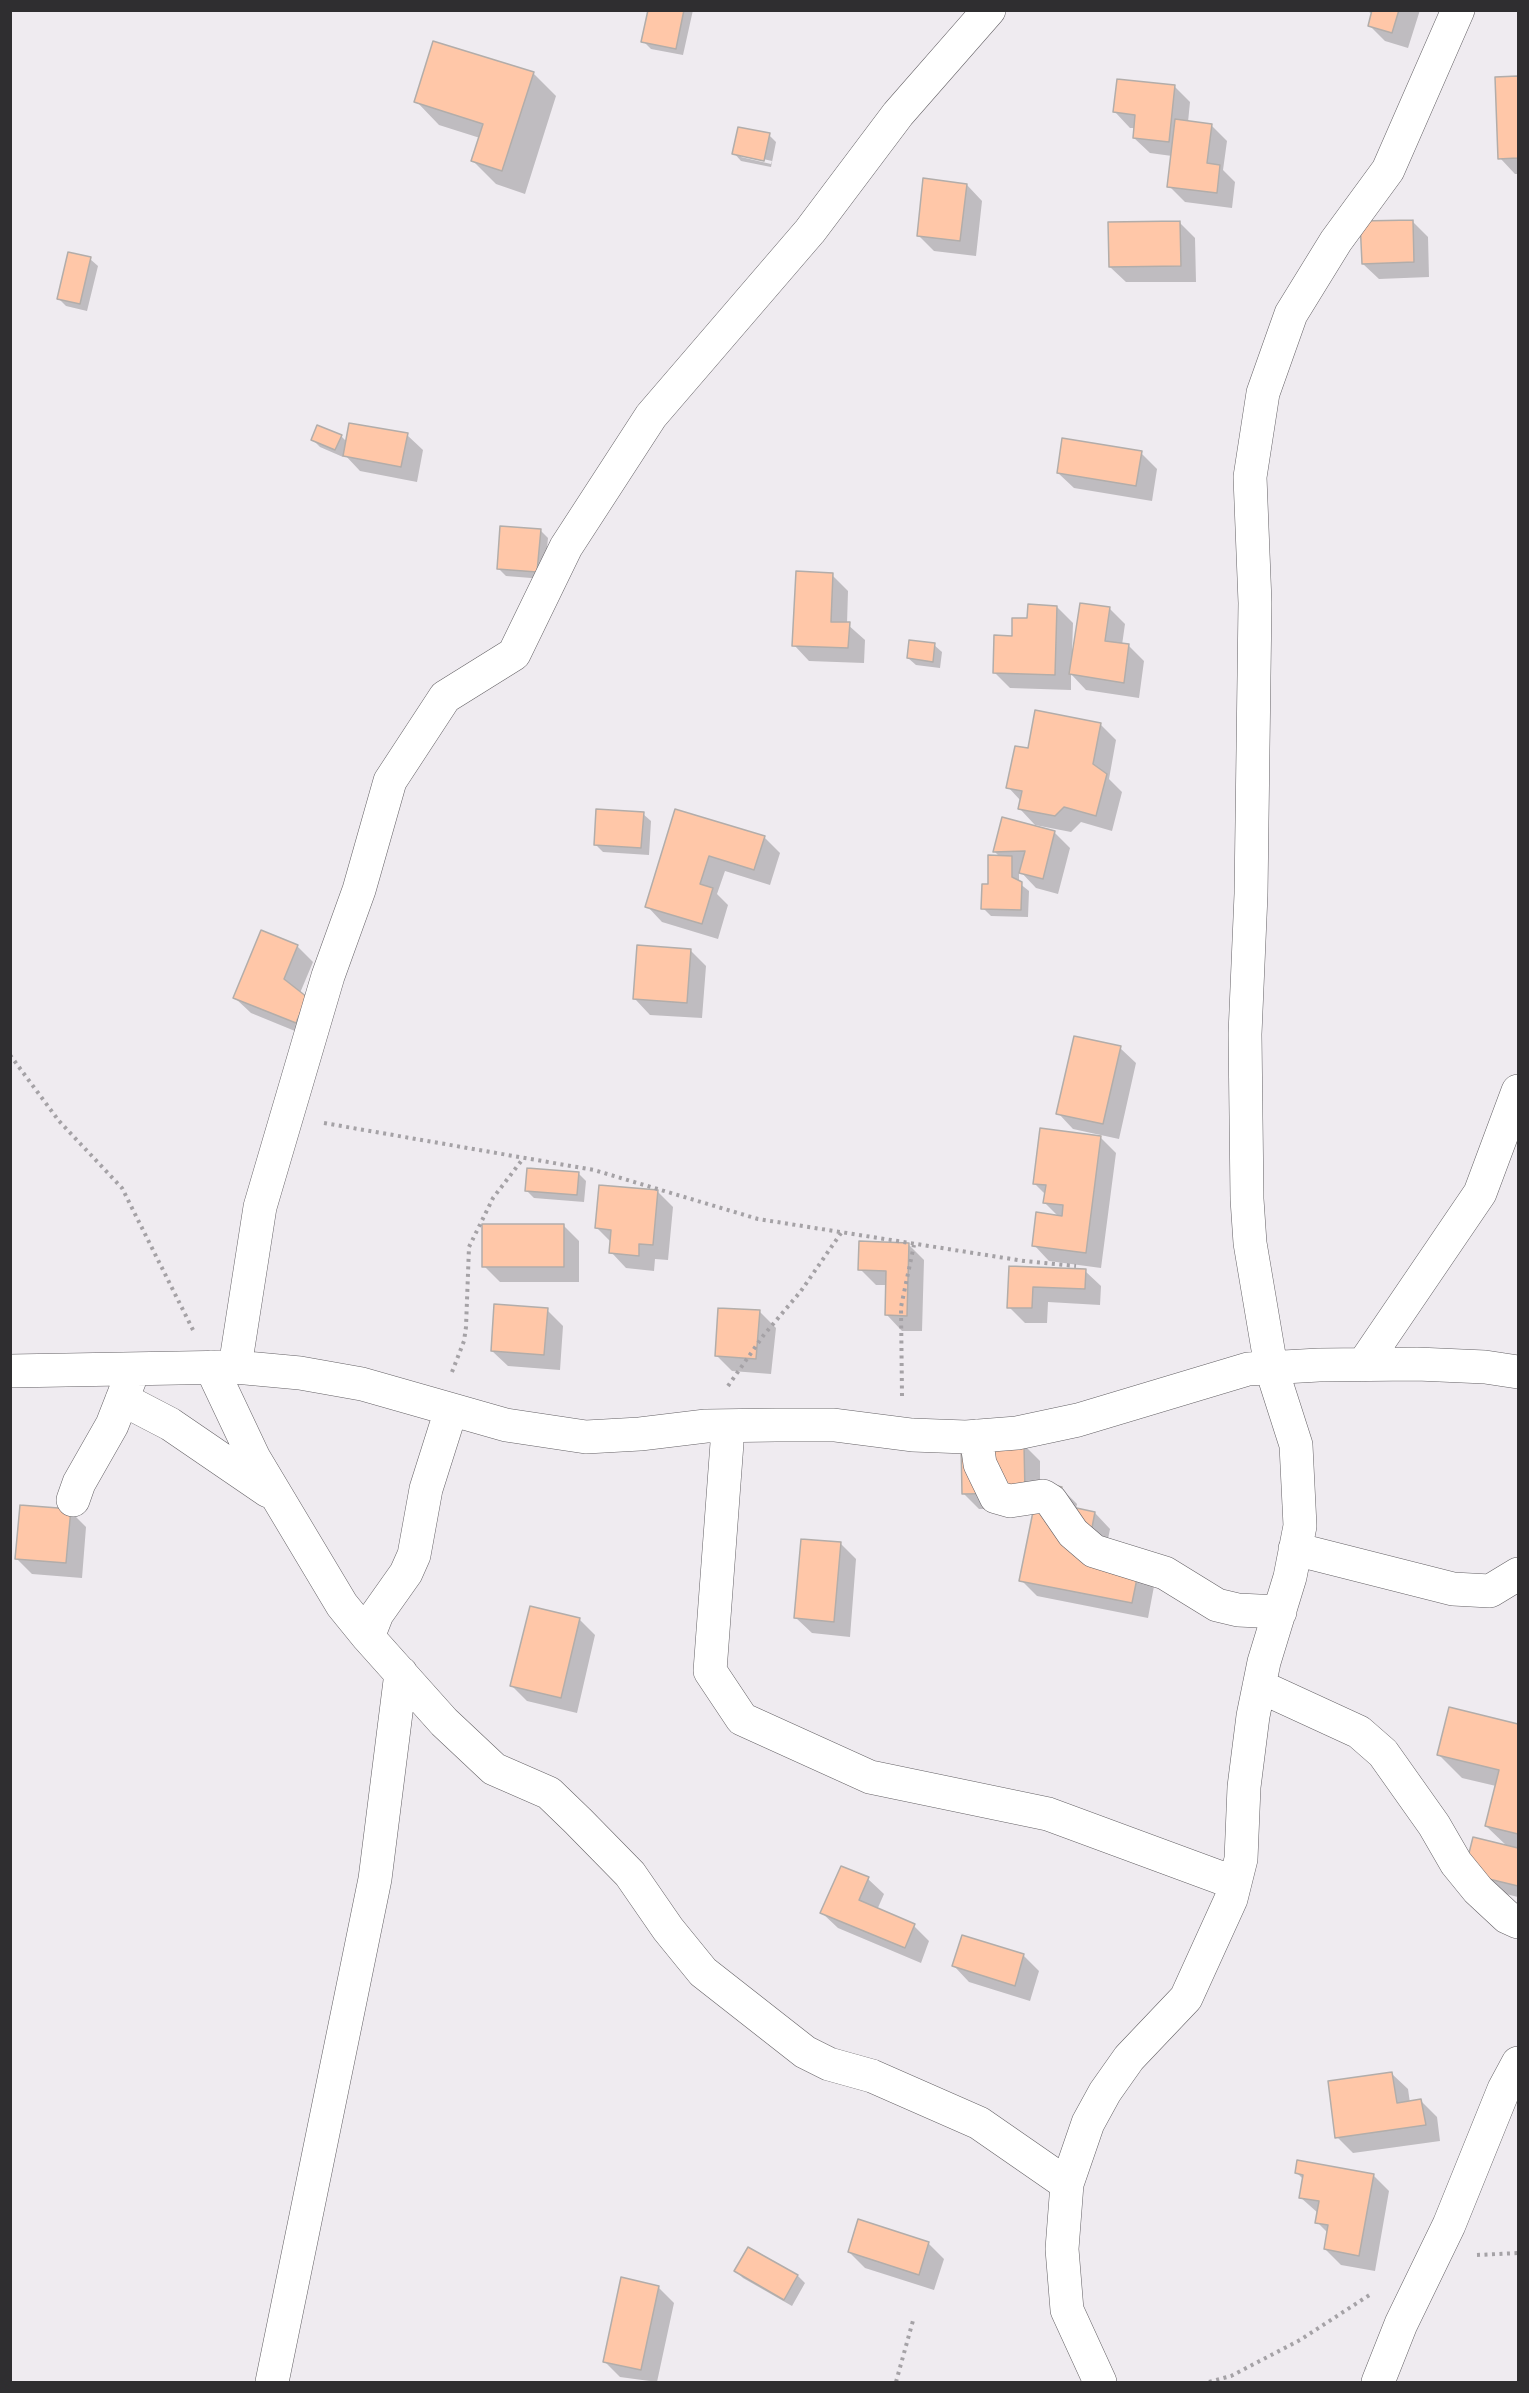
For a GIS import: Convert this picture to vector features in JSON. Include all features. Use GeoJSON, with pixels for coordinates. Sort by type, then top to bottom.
{"type":"FeatureCollection","features":[{"type":"Feature","properties":{"kind":"street"},"geometry":{"type":"LineString","coordinates":[[989,10],[898,114],[810,231],[651,416],[566,547],[514,654],[445,697],[390,782],[358,890],[328,976],[260,1207],[223,1367],[254,1458],[342,1605],[444,1722],[494,1769],[549,1792],[630,1874],[668,1929],[703,1972],[806,2052],[829,2064],[872,2076],[979,2123],[1067,2184]]}},
{"type":"Feature","properties":{"kind":"street"},"geometry":{"type":"LineString","coordinates":[[1100,2382],[1067,2310],[1062,2249],[1067,2184],[1088,2123],[1105,2092],[1129,2058],[1186,1998],[1212,1944],[1235,1883],[1241,1859],[1244,1787],[1259,1686],[1280,1612],[1300,1526],[1296,1445],[1271,1366],[1250,1242],[1245,1034],[1251,894],[1255,603],[1250,477],[1263,393],[1291,314],[1336,241],[1388,170],[1458,10]]}},
{"type":"Feature","properties":{"kind":"street"},"geometry":{"type":"LineString","coordinates":[[1363,1365],[1480,1193],[1518,1091]]}},
{"type":"Feature","properties":{"kind":"street"},"geometry":{"type":"LineString","coordinates":[[10,1371],[223,1367],[300,1373],[362,1384],[506,1425],[586,1437],[716,1434],[834,1425],[905,1434],[976,1436],[1017,1433],[1078,1420],[1248,1369],[1271,1366],[1485,1367],[1518,1372]]}},
{"type":"Feature","properties":{"kind":"street"},"geometry":{"type":"LineString","coordinates":[[74,1500],[79,1483],[112,1425],[133,1369]]}},
{"type":"Feature","properties":{"kind":"street"},"geometry":{"type":"LineString","coordinates":[[122,1400],[170,1424],[278,1498]]}},
{"type":"Feature","properties":{"kind":"street"},"geometry":{"type":"LineString","coordinates":[[368,1637],[377,1614],[406,1573],[414,1555],[426,1489],[449,1409]]}},
{"type":"Feature","properties":{"kind":"street"},"geometry":{"type":"LineString","coordinates":[[716,1434],[710,1671],[742,1719],[870,1777],[1048,1814],[1235,1883]]}},
{"type":"Feature","properties":{"kind":"street"},"geometry":{"type":"LineString","coordinates":[[976,1436],[980,1464],[996,1497],[1010,1501],[1043,1496],[1051,1501],[1073,1533],[1094,1551],[1165,1573],[1217,1605],[1238,1610],[1280,1612]]}},
{"type":"Feature","properties":{"kind":"street"},"geometry":{"type":"LineString","coordinates":[[1295,1549],[1453,1589],[1490,1591],[1518,1574]]}},
{"type":"Feature","properties":{"kind":"street"},"geometry":{"type":"LineString","coordinates":[[272,2382],[375,1880],[401,1673]]}},
{"type":"Feature","properties":{"kind":"street"},"geometry":{"type":"LineString","coordinates":[[1259,1686],[1359,1732],[1383,1753],[1434,1825],[1456,1863],[1478,1890],[1507,1917],[1518,1922]]}},
{"type":"Feature","properties":{"kind":"street"},"geometry":{"type":"LineString","coordinates":[[1378,2382],[1401,2324],[1449,2225],[1504,2089],[1518,2062]]}},
{"type":"Feature","properties":{"kind":"path"},"geometry":{"type":"LineString","coordinates":[[10,1055],[59,1121],[122,1188],[223,1367]]}},
{"type":"Feature","properties":{"kind":"path"},"geometry":{"type":"LineString","coordinates":[[288,1116],[522,1160],[594,1170],[758,1219],[1024,1262],[1076,1266]]}},
{"type":"Feature","properties":{"kind":"path"},"geometry":{"type":"LineString","coordinates":[[449,1409],[452,1372],[464,1341],[466,1327],[469,1247],[493,1198],[522,1160]]}},
{"type":"Feature","properties":{"kind":"path"},"geometry":{"type":"LineString","coordinates":[[716,1434],[717,1403],[763,1336],[801,1291],[841,1233]]}},
{"type":"Feature","properties":{"kind":"path"},"geometry":{"type":"LineString","coordinates":[[905,1434],[901,1307],[914,1245]]}},
{"type":"Feature","properties":{"kind":"path"},"geometry":{"type":"LineString","coordinates":[[1432,2258],[1518,2253]]}},
{"type":"Feature","properties":{"kind":"path"},"geometry":{"type":"LineString","coordinates":[[1209,2382],[1231,2376],[1300,2340],[1378,2288]]}},
{"type":"Feature","properties":{"kind":"path"},"geometry":{"type":"LineString","coordinates":[[896,2382],[914,2317]]}},
{"type":"Feature","properties":{"kind":"building"},"geometry":{"type":"Polygon","coordinates":[[[648,10],[684,10],[676,49],[641,42],[648,10]]]}},
{"type":"Feature","properties":{"kind":"building"},"geometry":{"type":"Polygon","coordinates":[[[1372,10],[1399,10],[1392,33],[1368,26],[1372,10]]]}},
{"type":"Feature","properties":{"kind":"building"},"geometry":{"type":"Polygon","coordinates":[[[433,41],[534,72],[502,171],[471,161],[483,124],[414,102],[433,41]]]}},
{"type":"Feature","properties":{"kind":"building"},"geometry":{"type":"Polygon","coordinates":[[[1518,76],[1518,158],[1498,159],[1495,77],[1518,76]]]}},
{"type":"Feature","properties":{"kind":"building"},"geometry":{"type":"Polygon","coordinates":[[[1117,79],[1175,85],[1169,142],[1133,138],[1135,115],[1113,112],[1117,79]]]}},
{"type":"Feature","properties":{"kind":"building"},"geometry":{"type":"Polygon","coordinates":[[[1175,119],[1212,124],[1207,163],[1220,165],[1217,193],[1167,187],[1175,119]]]}},
{"type":"Feature","properties":{"kind":"building"},"geometry":{"type":"Polygon","coordinates":[[[738,127],[770,133],[764,161],[732,154],[738,127]]]}},
{"type":"Feature","properties":{"kind":"building"},"geometry":{"type":"Polygon","coordinates":[[[923,178],[967,184],[960,241],[917,236],[923,178]]]}},
{"type":"Feature","properties":{"kind":"building"},"geometry":{"type":"Polygon","coordinates":[[[1413,220],[1414,262],[1362,264],[1360,221],[1413,220]]]}},
{"type":"Feature","properties":{"kind":"building"},"geometry":{"type":"Polygon","coordinates":[[[1180,221],[1181,266],[1109,267],[1108,222],[1180,221]]]}},
{"type":"Feature","properties":{"kind":"building"},"geometry":{"type":"Polygon","coordinates":[[[68,252],[91,257],[80,304],[57,299],[68,252]]]}},
{"type":"Feature","properties":{"kind":"building"},"geometry":{"type":"Polygon","coordinates":[[[349,423],[408,433],[401,467],[343,456],[349,423]]]}},
{"type":"Feature","properties":{"kind":"building"},"geometry":{"type":"Polygon","coordinates":[[[317,425],[342,435],[335,450],[311,440],[317,425]]]}},
{"type":"Feature","properties":{"kind":"building"},"geometry":{"type":"Polygon","coordinates":[[[1062,438],[1142,451],[1136,486],[1057,473],[1062,438]]]}},
{"type":"Feature","properties":{"kind":"building"},"geometry":{"type":"Polygon","coordinates":[[[500,526],[541,529],[537,572],[497,569],[500,526]]]}},
{"type":"Feature","properties":{"kind":"building"},"geometry":{"type":"Polygon","coordinates":[[[796,571],[833,573],[831,622],[850,622],[848,648],[792,646],[796,571]]]}},
{"type":"Feature","properties":{"kind":"building"},"geometry":{"type":"Polygon","coordinates":[[[1080,603],[1110,607],[1105,641],[1129,644],[1124,683],[1069,674],[1080,603]]]}},
{"type":"Feature","properties":{"kind":"building"},"geometry":{"type":"Polygon","coordinates":[[[1028,604],[1057,606],[1055,675],[993,673],[994,635],[1012,636],[1012,618],[1027,618],[1028,604]]]}},
{"type":"Feature","properties":{"kind":"building"},"geometry":{"type":"Polygon","coordinates":[[[909,640],[935,643],[933,662],[907,658],[909,640]]]}},
{"type":"Feature","properties":{"kind":"building"},"geometry":{"type":"Polygon","coordinates":[[[1035,710],[1101,723],[1093,764],[1107,774],[1096,816],[1064,807],[1055,816],[1018,809],[1022,791],[1006,788],[1015,746],[1028,748],[1035,710]]]}},
{"type":"Feature","properties":{"kind":"building"},"geometry":{"type":"Polygon","coordinates":[[[596,809],[644,812],[641,848],[594,845],[596,809]]]}},
{"type":"Feature","properties":{"kind":"building"},"geometry":{"type":"Polygon","coordinates":[[[675,809],[765,836],[754,870],[709,856],[700,884],[713,888],[702,924],[645,907],[675,809]]]}},
{"type":"Feature","properties":{"kind":"building"},"geometry":{"type":"Polygon","coordinates":[[[1002,817],[1055,831],[1043,879],[1019,873],[1025,851],[993,852],[1002,817]]]}},
{"type":"Feature","properties":{"kind":"building"},"geometry":{"type":"Polygon","coordinates":[[[988,855],[1012,856],[1012,877],[1022,882],[1021,910],[981,909],[982,884],[988,884],[988,855]]]}},
{"type":"Feature","properties":{"kind":"building"},"geometry":{"type":"Polygon","coordinates":[[[261,930],[298,945],[284,979],[307,997],[296,1023],[233,998],[261,930]]]}},
{"type":"Feature","properties":{"kind":"building"},"geometry":{"type":"Polygon","coordinates":[[[637,945],[691,949],[687,1003],[633,999],[637,945]]]}},
{"type":"Feature","properties":{"kind":"building"},"geometry":{"type":"Polygon","coordinates":[[[1074,1036],[1121,1046],[1103,1124],[1056,1114],[1074,1036]]]}},
{"type":"Feature","properties":{"kind":"building"},"geometry":{"type":"Polygon","coordinates":[[[1040,1128],[1101,1136],[1086,1253],[1032,1246],[1036,1212],[1062,1216],[1063,1205],[1043,1203],[1046,1185],[1033,1184],[1040,1128]]]}},
{"type":"Feature","properties":{"kind":"building"},"geometry":{"type":"Polygon","coordinates":[[[527,1168],[579,1172],[577,1195],[525,1191],[527,1168]]]}},
{"type":"Feature","properties":{"kind":"building"},"geometry":{"type":"Polygon","coordinates":[[[599,1185],[658,1190],[653,1245],[639,1244],[639,1256],[609,1253],[611,1230],[595,1228],[599,1185]]]}},
{"type":"Feature","properties":{"kind":"building"},"geometry":{"type":"Polygon","coordinates":[[[482,1224],[564,1224],[564,1267],[482,1267],[482,1224]]]}},
{"type":"Feature","properties":{"kind":"building"},"geometry":{"type":"Polygon","coordinates":[[[859,1241],[909,1243],[907,1316],[885,1315],[886,1271],[858,1270],[859,1241]]]}},
{"type":"Feature","properties":{"kind":"building"},"geometry":{"type":"Polygon","coordinates":[[[1009,1266],[1086,1269],[1085,1289],[1033,1287],[1032,1308],[1007,1308],[1009,1266]]]}},
{"type":"Feature","properties":{"kind":"building"},"geometry":{"type":"Polygon","coordinates":[[[494,1304],[548,1308],[544,1355],[491,1351],[494,1304]]]}},
{"type":"Feature","properties":{"kind":"building"},"geometry":{"type":"Polygon","coordinates":[[[718,1308],[760,1310],[756,1359],[715,1356],[718,1308]]]}},
{"type":"Feature","properties":{"kind":"building"},"geometry":{"type":"Polygon","coordinates":[[[961,1444],[1024,1444],[1025,1493],[962,1494],[961,1444]]]}},
{"type":"Feature","properties":{"kind":"building"},"geometry":{"type":"Polygon","coordinates":[[[1039,1482],[1062,1487],[1058,1504],[1095,1512],[1087,1554],[1140,1564],[1132,1603],[1019,1581],[1039,1482]]]}},
{"type":"Feature","properties":{"kind":"building"},"geometry":{"type":"Polygon","coordinates":[[[20,1505],[71,1509],[66,1563],[15,1559],[20,1505]]]}},
{"type":"Feature","properties":{"kind":"building"},"geometry":{"type":"Polygon","coordinates":[[[801,1539],[841,1542],[834,1622],[794,1618],[801,1539]]]}},
{"type":"Feature","properties":{"kind":"building"},"geometry":{"type":"Polygon","coordinates":[[[530,1606],[580,1618],[561,1698],[510,1686],[530,1606]]]}},
{"type":"Feature","properties":{"kind":"building"},"geometry":{"type":"Polygon","coordinates":[[[1449,1707],[1518,1724],[1518,1834],[1485,1826],[1499,1770],[1437,1755],[1449,1707]]]}},
{"type":"Feature","properties":{"kind":"building"},"geometry":{"type":"Polygon","coordinates":[[[1473,1837],[1518,1848],[1518,1886],[1464,1873],[1473,1837]]]}},
{"type":"Feature","properties":{"kind":"building"},"geometry":{"type":"Polygon","coordinates":[[[841,1866],[869,1877],[859,1900],[915,1924],[905,1948],[820,1913],[841,1866]]]}},
{"type":"Feature","properties":{"kind":"building"},"geometry":{"type":"Polygon","coordinates":[[[962,1935],[1024,1954],[1015,1986],[952,1966],[962,1935]]]}},
{"type":"Feature","properties":{"kind":"building"},"geometry":{"type":"Polygon","coordinates":[[[1392,2072],[1397,2103],[1421,2099],[1426,2125],[1335,2138],[1328,2081],[1392,2072]]]}},
{"type":"Feature","properties":{"kind":"building"},"geometry":{"type":"Polygon","coordinates":[[[1297,2160],[1374,2174],[1359,2256],[1324,2249],[1328,2225],[1315,2223],[1319,2201],[1299,2198],[1303,2175],[1295,2173],[1297,2160]]]}},
{"type":"Feature","properties":{"kind":"building"},"geometry":{"type":"Polygon","coordinates":[[[858,2219],[929,2242],[919,2275],[848,2252],[858,2219]]]}},
{"type":"Feature","properties":{"kind":"building"},"geometry":{"type":"Polygon","coordinates":[[[748,2247],[798,2275],[784,2300],[734,2271],[748,2247]]]}},
{"type":"Feature","properties":{"kind":"building"},"geometry":{"type":"Polygon","coordinates":[[[621,2277],[659,2286],[641,2370],[603,2362],[621,2277]]]}}]}
